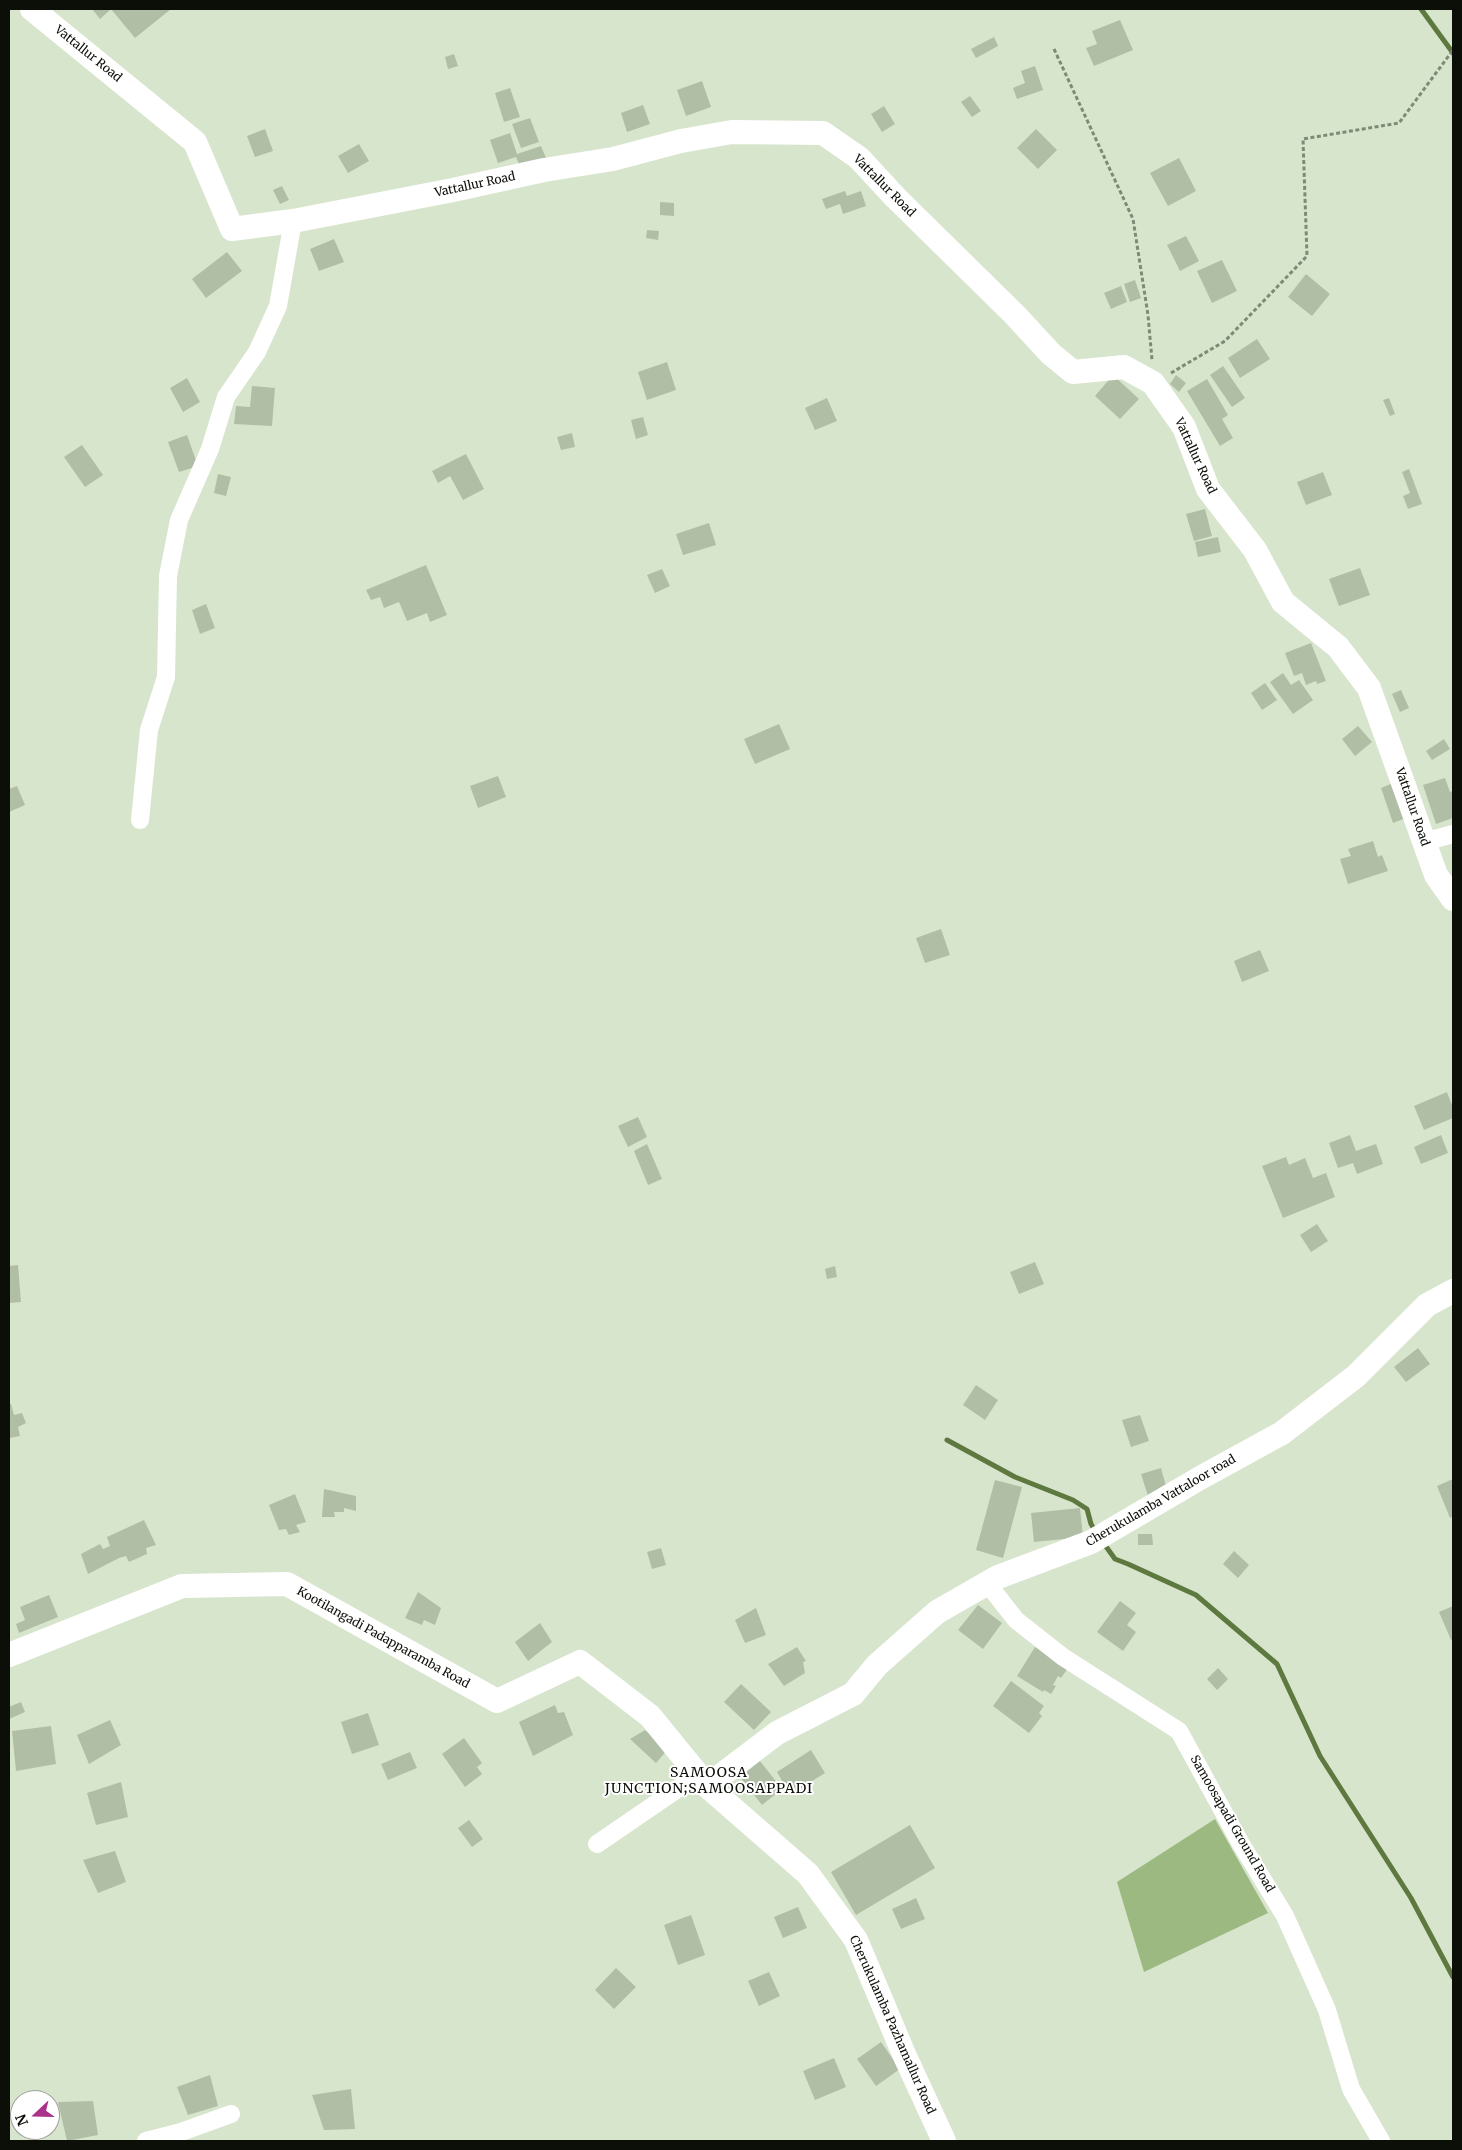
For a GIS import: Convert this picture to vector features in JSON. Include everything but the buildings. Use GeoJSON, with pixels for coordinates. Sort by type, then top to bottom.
{"type":"FeatureCollection","features":[{"type":"Feature","properties":{"kind":"street","name":"Vattallur Road"},"geometry":{"type":"LineString","coordinates":[[32,9],[195,142],[232,229],[293,221],[454,190],[544,170],[613,159],[681,141],[732,132],[823,133],[859,158],[1051,354],[1073,372],[1124,367],[1154,383],[1184,427],[1208,489],[1255,550],[1283,602],[1338,647],[1368,688],[1401,773],[1436,875],[1453,899]]}},
{"type":"Feature","properties":{"kind":"street"},"geometry":{"type":"LineString","coordinates":[[140,820],[149,730],[166,677],[168,576],[179,520],[210,448],[226,397],[257,352],[278,306],[293,221]]}},
{"type":"Feature","properties":{"kind":"street"},"geometry":{"type":"LineString","coordinates":[[1424,842],[1453,834]]}},
{"type":"Feature","properties":{"kind":"street","name":"Cherukulamba Vattaloor road"},"geometry":{"type":"LineString","coordinates":[[707,1786],[777,1733],[852,1694],[877,1665],[937,1612],[987,1583],[1099,1538],[1200,1478],[1282,1433],[1356,1376],[1427,1305],[1453,1287]]}},
{"type":"Feature","properties":{"kind":"street","name":"Samoosapadi Ground Road"},"geometry":{"type":"LineString","coordinates":[[987,1583],[1016,1620],[1063,1657],[1179,1731],[1241,1844],[1285,1916],[1328,2010],[1351,2089],[1381,2141]]}},
{"type":"Feature","properties":{"kind":"street","name":"Kootilangadi Padapparamba Road"},"geometry":{"type":"LineString","coordinates":[[9,1655],[182,1586],[287,1584],[497,1701],[580,1662],[650,1716],[707,1786]]}},
{"type":"Feature","properties":{"kind":"street"},"geometry":{"type":"LineString","coordinates":[[597,1844],[689,1781],[707,1786]]}},
{"type":"Feature","properties":{"kind":"street","name":"Cherukulamba Pazhamallur Road"},"geometry":{"type":"LineString","coordinates":[[707,1786],[808,1874],[856,1940],[903,2052],[944,2141]]}},
{"type":"Feature","properties":{"kind":"street"},"geometry":{"type":"LineString","coordinates":[[146,2141],[181,2132],[231,2114]]}},
{"type":"Feature","properties":{"kind":"path"},"geometry":{"type":"LineString","coordinates":[[1054,49],[1133,219],[1148,315],[1154,383],[1225,341],[1307,256],[1303,140],[1399,123],[1453,50]]}},
{"type":"Feature","properties":{"kind":"green space"},"geometry":{"type":"Polygon","coordinates":[[[1215,1819],[1268,1913],[1144,1972],[1117,1882],[1215,1819]]]}},
{"type":"Feature","properties":{"kind":"waterway"},"geometry":{"type":"LineString","coordinates":[[1421,9],[1453,53]]}},
{"type":"Feature","properties":{"kind":"waterway"},"geometry":{"type":"LineString","coordinates":[[947,1440],[1015,1477],[1073,1500],[1087,1509],[1091,1524],[1096,1532]]}},
{"type":"Feature","properties":{"kind":"waterway"},"geometry":{"type":"LineString","coordinates":[[1102,1541],[1115,1559],[1196,1595],[1277,1664],[1320,1756],[1411,1898],[1453,1977]]}},
{"type":"Feature","properties":{"kind":"district","name":"SAMOOSA JUNCTION;SAMOOSAPPADI"},"geometry":{"type":"Point","coordinates":[709,1782]}}]}
